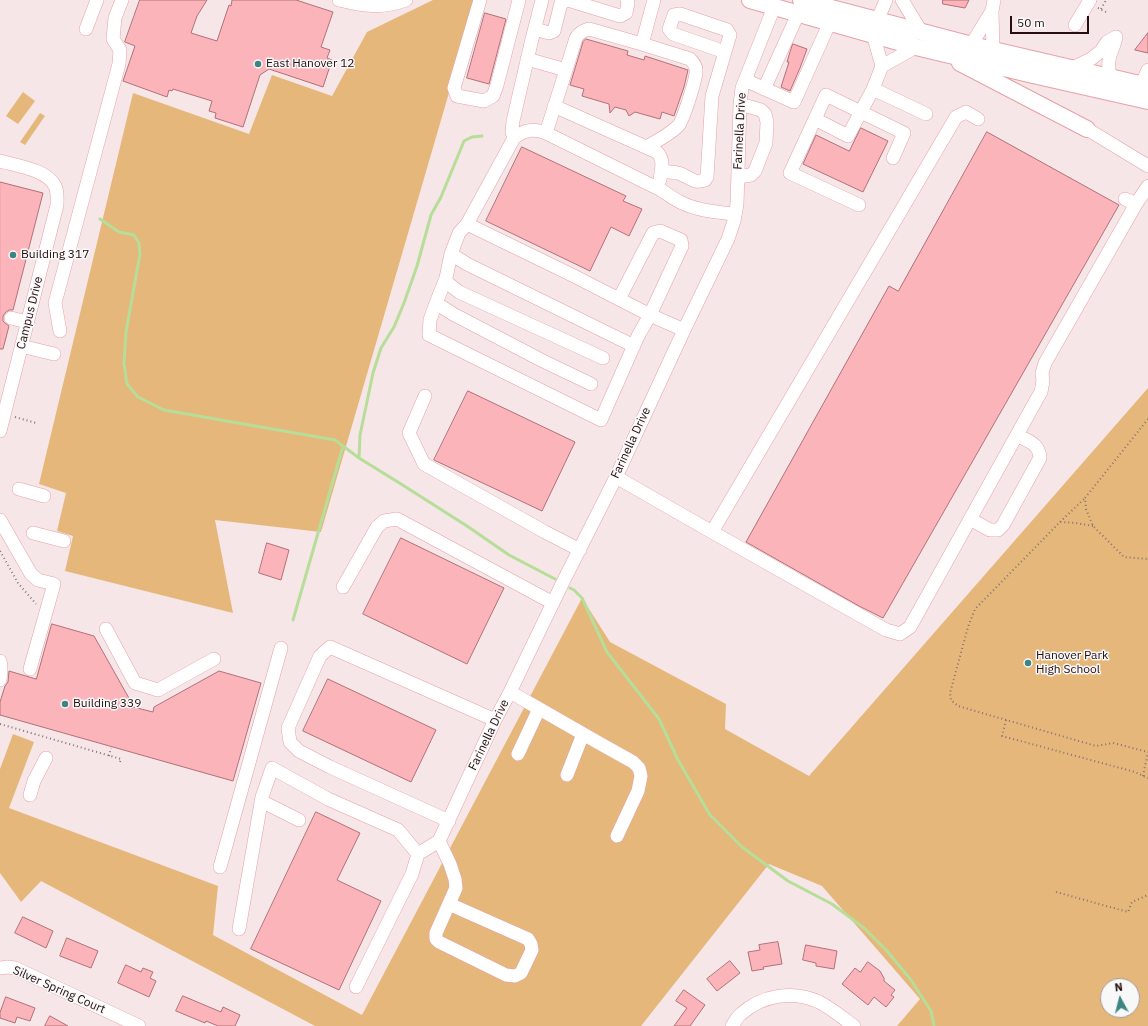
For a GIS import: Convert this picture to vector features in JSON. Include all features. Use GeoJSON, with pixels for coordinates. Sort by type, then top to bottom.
{"type":"FeatureCollection","features":[{"type":"Feature","properties":{"kind":"main road"},"geometry":{"type":"LineString","coordinates":[[750,0],[774,7],[800,7],[821,3],[875,28]]}},
{"type":"Feature","properties":{"kind":"main road"},"geometry":{"type":"LineString","coordinates":[[800,7],[830,22],[875,28],[919,40],[971,45],[1145,86]]}},
{"type":"Feature","properties":{"kind":"main road"},"geometry":{"type":"LineString","coordinates":[[919,40],[933,50],[1087,129]]}},
{"type":"Feature","properties":{"kind":"main road"},"geometry":{"type":"LineString","coordinates":[[933,50],[1033,75],[1148,100]]}},
{"type":"Feature","properties":{"kind":"street"},"geometry":{"type":"LineString","coordinates":[[86,29],[97,0]]}},
{"type":"Feature","properties":{"kind":"street"},"geometry":{"type":"LineString","coordinates":[[60,331],[55,303],[119,64],[120,50],[114,39],[115,18],[122,0]]}},
{"type":"Feature","properties":{"kind":"street"},"geometry":{"type":"LineString","coordinates":[[339,0],[362,6],[378,6],[406,0]]}},
{"type":"Feature","properties":{"kind":"street"},"geometry":{"type":"LineString","coordinates":[[480,0],[454,88],[457,96],[484,102],[493,96],[498,85],[520,0]]}},
{"type":"Feature","properties":{"kind":"street"},"geometry":{"type":"LineString","coordinates":[[514,138],[512,132],[513,121],[542,0]]}},
{"type":"Feature","properties":{"kind":"street"},"geometry":{"type":"LineString","coordinates":[[534,29],[549,33],[554,30],[561,3],[568,0],[620,16],[626,13],[628,3],[627,0]]}},
{"type":"Feature","properties":{"kind":"street"},"geometry":{"type":"LineString","coordinates":[[642,44],[654,0]]}},
{"type":"Feature","properties":{"kind":"street"},"geometry":{"type":"LineString","coordinates":[[815,119],[848,136],[874,89],[882,66],[875,28],[886,0]]}},
{"type":"Feature","properties":{"kind":"street"},"geometry":{"type":"LineString","coordinates":[[882,66],[919,40],[902,0]]}},
{"type":"Feature","properties":{"kind":"street"},"geometry":{"type":"LineString","coordinates":[[1075,25],[1090,0]]}},
{"type":"Feature","properties":{"kind":"street"},"geometry":{"type":"LineString","coordinates":[[971,45],[993,5]]}},
{"type":"Feature","properties":{"kind":"street"},"geometry":{"type":"LineString","coordinates":[[993,5],[993,51]]}},
{"type":"Feature","properties":{"kind":"street","name":"Farinella Drive"},"geometry":{"type":"LineString","coordinates":[[439,841],[495,720],[616,477],[728,239],[737,204],[740,104],[742,88],[774,7]]}},
{"type":"Feature","properties":{"kind":"street"},"geometry":{"type":"LineString","coordinates":[[764,89],[800,7]]}},
{"type":"Feature","properties":{"kind":"street"},"geometry":{"type":"LineString","coordinates":[[745,80],[794,102],[830,22]]}},
{"type":"Feature","properties":{"kind":"street"},"geometry":{"type":"LineString","coordinates":[[546,133],[576,38],[579,33],[584,30],[596,30],[690,59],[695,65],[695,78],[681,122],[675,129],[646,148]]}},
{"type":"Feature","properties":{"kind":"street"},"geometry":{"type":"LineString","coordinates":[[1072,68],[1091,59],[1101,51],[1107,42],[1116,37],[1115,45],[1109,60],[1110,77]]}},
{"type":"Feature","properties":{"kind":"street"},"geometry":{"type":"LineString","coordinates":[[661,171],[680,174],[692,180],[706,180],[708,173],[712,96],[725,52]]}},
{"type":"Feature","properties":{"kind":"street"},"geometry":{"type":"LineString","coordinates":[[527,59],[566,70]]}},
{"type":"Feature","properties":{"kind":"street"},"geometry":{"type":"LineString","coordinates":[[1145,86],[1148,70]]}},
{"type":"Feature","properties":{"kind":"street"},"geometry":{"type":"LineString","coordinates":[[874,89],[926,114]]}},
{"type":"Feature","properties":{"kind":"street"},"geometry":{"type":"LineString","coordinates":[[860,205],[790,173],[826,95],[904,133],[893,158]]}},
{"type":"Feature","properties":{"kind":"street"},"geometry":{"type":"LineString","coordinates":[[738,177],[750,175],[755,171],[766,143],[768,122],[765,114],[761,110],[740,104]]}},
{"type":"Feature","properties":{"kind":"street"},"geometry":{"type":"LineString","coordinates":[[554,106],[657,152],[660,155],[662,162],[658,189]]}},
{"type":"Feature","properties":{"kind":"street"},"geometry":{"type":"LineString","coordinates":[[712,532],[956,117],[966,112],[978,119]]}},
{"type":"Feature","properties":{"kind":"street"},"geometry":{"type":"LineString","coordinates":[[1087,129],[1148,166]]}},
{"type":"Feature","properties":{"kind":"street"},"geometry":{"type":"LineString","coordinates":[[619,299],[653,233],[660,231],[681,240],[682,246],[650,315],[638,336],[601,420],[429,335],[430,320],[445,281],[450,254],[458,234],[467,224],[514,138],[526,131],[539,131],[546,133],[658,189],[679,202],[698,209],[735,214]]}},
{"type":"Feature","properties":{"kind":"street","name":"Campus Drive"},"geometry":{"type":"LineString","coordinates":[[0,161],[37,171],[47,177],[55,186],[58,195],[57,205],[0,431]]}},
{"type":"Feature","properties":{"kind":"street"},"geometry":{"type":"LineString","coordinates":[[616,477],[886,630],[900,634],[910,627],[1041,392],[1043,381],[1042,373],[1045,363],[1131,201],[1148,186]]}},
{"type":"Feature","properties":{"kind":"street"},"geometry":{"type":"LineString","coordinates":[[467,224],[650,315],[684,330]]}},
{"type":"Feature","properties":{"kind":"street"},"geometry":{"type":"LineString","coordinates":[[450,254],[467,264],[634,346]]}},
{"type":"Feature","properties":{"kind":"street"},"geometry":{"type":"LineString","coordinates":[[445,281],[458,292],[603,358]]}},
{"type":"Feature","properties":{"kind":"street"},"geometry":{"type":"LineString","coordinates":[[436,303],[543,361],[591,384]]}},
{"type":"Feature","properties":{"kind":"street"},"geometry":{"type":"LineString","coordinates":[[11,318],[27,322]]}},
{"type":"Feature","properties":{"kind":"street"},"geometry":{"type":"LineString","coordinates":[[21,346],[54,354]]}},
{"type":"Feature","properties":{"kind":"street"},"geometry":{"type":"LineString","coordinates":[[425,396],[409,433],[424,464],[544,532],[580,550]]}},
{"type":"Feature","properties":{"kind":"street"},"geometry":{"type":"LineString","coordinates":[[970,519],[990,530],[998,530],[1003,525],[1040,458],[1036,446],[1017,435]]}},
{"type":"Feature","properties":{"kind":"street"},"geometry":{"type":"LineString","coordinates":[[19,490],[44,496]]}},
{"type":"Feature","properties":{"kind":"street"},"geometry":{"type":"LineString","coordinates":[[0,520],[31,574],[38,580],[54,584],[30,669]]}},
{"type":"Feature","properties":{"kind":"street"},"geometry":{"type":"LineString","coordinates":[[343,588],[377,527],[384,521],[397,520],[553,603]]}},
{"type":"Feature","properties":{"kind":"street"},"geometry":{"type":"LineString","coordinates":[[34,533],[64,540]]}},
{"type":"Feature","properties":{"kind":"street"},"geometry":{"type":"LineString","coordinates":[[106,629],[135,683],[158,690],[214,659]]}},
{"type":"Feature","properties":{"kind":"street"},"geometry":{"type":"LineString","coordinates":[[448,821],[324,764],[299,751],[290,742],[288,728],[320,656],[330,647],[495,720]]}},
{"type":"Feature","properties":{"kind":"street"},"geometry":{"type":"LineString","coordinates":[[220,867],[281,648]]}},
{"type":"Feature","properties":{"kind":"street"},"geometry":{"type":"LineString","coordinates":[[0,661],[2,666],[0,680]]}},
{"type":"Feature","properties":{"kind":"street"},"geometry":{"type":"LineString","coordinates":[[510,692],[633,762],[639,768],[641,776],[638,791],[617,836]]}},
{"type":"Feature","properties":{"kind":"street"},"geometry":{"type":"LineString","coordinates":[[518,754],[539,709]]}},
{"type":"Feature","properties":{"kind":"street"},"geometry":{"type":"LineString","coordinates":[[567,775],[583,734]]}},
{"type":"Feature","properties":{"kind":"street"},"geometry":{"type":"LineString","coordinates":[[30,795],[34,781],[46,758]]}},
{"type":"Feature","properties":{"kind":"street"},"geometry":{"type":"LineString","coordinates":[[239,929],[261,801],[272,768],[328,799],[398,830],[418,854]]}},
{"type":"Feature","properties":{"kind":"street"},"geometry":{"type":"LineString","coordinates":[[261,801],[299,820]]}},
{"type":"Feature","properties":{"kind":"street"},"geometry":{"type":"LineString","coordinates":[[356,987],[412,874],[418,854],[439,841],[450,864],[455,879],[456,888],[436,933],[436,939],[439,942],[506,975],[515,976],[521,973],[532,950],[528,939],[449,904]]}},
{"type":"Feature","properties":{"kind":"street","name":"Silver Spring Court"},"geometry":{"type":"LineString","coordinates":[[0,968],[14,968],[139,1026]]}},
{"type":"Feature","properties":{"kind":"street"},"geometry":{"type":"LineString","coordinates":[[732,1026],[740,1015],[751,1006],[770,998],[790,995],[804,997],[818,1002],[831,1009],[854,1026]]}},
{"type":"Feature","properties":{"kind":"path"},"geometry":{"type":"LineString","coordinates":[[1101,9],[1106,0]]}},
{"type":"Feature","properties":{"kind":"path"},"geometry":{"type":"LineString","coordinates":[[10,416],[36,423]]}},
{"type":"Feature","properties":{"kind":"path"},"geometry":{"type":"LineString","coordinates":[[1143,776],[1148,752],[1113,743],[1096,746],[958,706],[951,700],[950,693],[968,627],[975,609],[1085,498],[1148,419]]}},
{"type":"Feature","properties":{"kind":"path"},"geometry":{"type":"LineString","coordinates":[[1085,498],[1086,509],[1093,526],[1124,557],[1148,559]]}},
{"type":"Feature","properties":{"kind":"path"},"geometry":{"type":"LineString","coordinates":[[1060,522],[1093,526]]}},
{"type":"Feature","properties":{"kind":"path"},"geometry":{"type":"LineString","coordinates":[[0,551],[18,583],[36,604],[36,609]]}},
{"type":"Feature","properties":{"kind":"path"},"geometry":{"type":"LineString","coordinates":[[1006,720],[1002,736],[1148,778]]}},
{"type":"Feature","properties":{"kind":"path"},"geometry":{"type":"LineString","coordinates":[[0,724],[121,759],[120,762]]}},
{"type":"Feature","properties":{"kind":"path"},"geometry":{"type":"LineString","coordinates":[[71,749],[72,745]]}},
{"type":"Feature","properties":{"kind":"path"},"geometry":{"type":"LineString","coordinates":[[110,760],[111,748]]}},
{"type":"Feature","properties":{"kind":"path"},"geometry":{"type":"LineString","coordinates":[[1056,892],[1128,912],[1132,902],[1148,895]]}},
{"type":"Feature","properties":{"kind":"shaded area"},"geometry":{"type":"Polygon","coordinates":[[[433,0],[476,0],[321,532],[215,520],[233,613],[65,571],[73,536],[57,531],[66,493],[39,484],[133,93],[249,134],[272,75],[332,96],[367,32],[433,0]]]}},
{"type":"Feature","properties":{"kind":"shaded area"},"geometry":{"type":"Polygon","coordinates":[[[23,92],[35,101],[18,124],[6,116],[23,92]]]}},
{"type":"Feature","properties":{"kind":"shaded area"},"geometry":{"type":"Polygon","coordinates":[[[40,113],[45,116],[25,145],[20,142],[40,113]]]}},
{"type":"Feature","properties":{"kind":"shaded area"},"geometry":{"type":"Polygon","coordinates":[[[1148,388],[1148,1026],[897,1026],[920,999],[822,886],[769,864],[641,1026],[315,1026],[41,881],[21,902],[0,873],[0,769],[13,734],[34,742],[9,808],[218,886],[213,935],[362,1015],[582,598],[610,642],[726,704],[725,729],[809,776],[1148,388]]]}},
{"type":"Feature","properties":{"kind":"building","name":"East Hanover 12"},"geometry":{"type":"Polygon","coordinates":[[[140,0],[207,0],[197,16],[191,33],[217,41],[232,0],[296,0],[333,12],[321,47],[330,50],[327,58],[332,60],[323,87],[269,69],[260,75],[243,127],[215,118],[216,113],[209,111],[212,101],[173,89],[172,91],[169,90],[167,97],[123,81],[135,46],[125,42],[140,0]]]}},
{"type":"Feature","properties":{"kind":"building"},"geometry":{"type":"Polygon","coordinates":[[[943,0],[969,0],[965,8],[943,4],[943,0]]]}},
{"type":"Feature","properties":{"kind":"building"},"geometry":{"type":"Polygon","coordinates":[[[485,13],[506,19],[489,84],[467,78],[485,13]]]}},
{"type":"Feature","properties":{"kind":"building"},"geometry":{"type":"Polygon","coordinates":[[[1148,33],[1148,53],[1135,50],[1148,33]]]}},
{"type":"Feature","properties":{"kind":"building"},"geometry":{"type":"Polygon","coordinates":[[[586,39],[628,51],[627,55],[644,60],[645,56],[688,70],[674,116],[662,112],[660,119],[635,112],[629,116],[626,110],[615,107],[610,113],[609,104],[582,96],[584,89],[570,85],[583,42],[586,39]]]}},
{"type":"Feature","properties":{"kind":"building"},"geometry":{"type":"Polygon","coordinates":[[[793,44],[807,49],[790,91],[781,87],[793,44]]]}},
{"type":"Feature","properties":{"kind":"building"},"geometry":{"type":"Polygon","coordinates":[[[861,128],[888,141],[863,192],[803,164],[816,135],[849,151],[861,128]]]}},
{"type":"Feature","properties":{"kind":"building"},"geometry":{"type":"Polygon","coordinates":[[[987,132],[1119,205],[883,618],[746,542],[889,286],[898,291],[987,132]]]}},
{"type":"Feature","properties":{"kind":"building"},"geometry":{"type":"Polygon","coordinates":[[[522,147],[626,196],[623,201],[642,209],[629,236],[611,227],[590,271],[486,221],[522,147]]]}},
{"type":"Feature","properties":{"kind":"building","name":"Building 317"},"geometry":{"type":"Polygon","coordinates":[[[0,182],[43,193],[13,310],[9,310],[3,316],[3,321],[9,326],[3,349],[0,349],[0,182]]]}},
{"type":"Feature","properties":{"kind":"building"},"geometry":{"type":"Polygon","coordinates":[[[468,391],[575,442],[542,511],[434,460],[468,391]]]}},
{"type":"Feature","properties":{"kind":"building"},"geometry":{"type":"Polygon","coordinates":[[[401,538],[504,588],[467,664],[363,614],[401,538]]]}},
{"type":"Feature","properties":{"kind":"building"},"geometry":{"type":"Polygon","coordinates":[[[267,543],[289,550],[281,580],[259,573],[267,543]]]}},
{"type":"Feature","properties":{"kind":"building","name":"Building 339"},"geometry":{"type":"Polygon","coordinates":[[[52,624],[94,636],[130,700],[129,706],[153,712],[154,707],[219,671],[261,683],[233,781],[0,715],[0,702],[5,686],[8,682],[9,671],[36,679],[52,624]]]}},
{"type":"Feature","properties":{"kind":"building"},"geometry":{"type":"Polygon","coordinates":[[[328,679],[436,730],[411,782],[303,731],[328,679]]]}},
{"type":"Feature","properties":{"kind":"building"},"geometry":{"type":"Polygon","coordinates":[[[316,812],[360,833],[337,880],[381,901],[339,990],[251,949],[316,812]]]}},
{"type":"Feature","properties":{"kind":"building"},"geometry":{"type":"Polygon","coordinates":[[[23,917],[53,931],[46,948],[15,933],[23,917]]]}},
{"type":"Feature","properties":{"kind":"building"},"geometry":{"type":"Polygon","coordinates":[[[67,938],[98,951],[91,968],[60,956],[67,938]]]}},
{"type":"Feature","properties":{"kind":"building"},"geometry":{"type":"Polygon","coordinates":[[[778,942],[782,964],[763,967],[764,969],[752,971],[748,952],[760,950],[759,945],[778,942]]]}},
{"type":"Feature","properties":{"kind":"building"},"geometry":{"type":"Polygon","coordinates":[[[806,945],[837,951],[834,969],[816,966],[816,963],[803,960],[806,945]]]}},
{"type":"Feature","properties":{"kind":"building"},"geometry":{"type":"Polygon","coordinates":[[[730,961],[740,973],[717,991],[707,979],[730,961]]]}},
{"type":"Feature","properties":{"kind":"building"},"geometry":{"type":"Polygon","coordinates":[[[868,962],[880,971],[884,981],[895,990],[891,995],[894,997],[886,1007],[874,997],[868,1005],[842,984],[855,968],[860,972],[868,962]]]}},
{"type":"Feature","properties":{"kind":"building"},"geometry":{"type":"Polygon","coordinates":[[[126,965],[141,972],[143,968],[153,972],[150,978],[156,981],[149,997],[118,983],[126,965]]]}},
{"type":"Feature","properties":{"kind":"building"},"geometry":{"type":"Polygon","coordinates":[[[684,990],[705,1005],[690,1026],[674,1026],[687,1008],[676,1001],[684,990]]]}},
{"type":"Feature","properties":{"kind":"building"},"geometry":{"type":"Polygon","coordinates":[[[183,996],[221,1012],[223,1007],[240,1015],[235,1026],[218,1026],[206,1021],[205,1023],[176,1011],[183,996]]]}},
{"type":"Feature","properties":{"kind":"building"},"geometry":{"type":"Polygon","coordinates":[[[6,997],[35,1008],[30,1021],[17,1017],[15,1023],[0,1018],[0,1013],[6,997]]]}},
{"type":"Feature","properties":{"kind":"building"},"geometry":{"type":"Polygon","coordinates":[[[50,1016],[68,1026],[45,1026],[50,1016]]]}},
{"type":"Feature","properties":{"kind":"waterway"},"geometry":{"type":"LineString","coordinates":[[359,458],[360,435],[373,373],[381,348],[394,327],[404,303],[417,266],[431,215],[441,197],[464,141],[472,137],[482,136]]}},
{"type":"Feature","properties":{"kind":"waterway"},"geometry":{"type":"LineString","coordinates":[[100,219],[119,232],[134,235],[139,243],[140,254],[126,332],[124,364],[127,384],[138,397],[164,410],[335,440],[359,458],[467,526],[509,555],[555,579]]}},
{"type":"Feature","properties":{"kind":"waterway"},"geometry":{"type":"LineString","coordinates":[[293,620],[343,446]]}},
{"type":"Feature","properties":{"kind":"waterway"},"geometry":{"type":"LineString","coordinates":[[570,588],[582,598],[607,652],[659,719],[678,760],[710,815],[742,847],[788,881],[832,904],[864,928],[887,951],[911,980],[931,1011],[934,1026]]}},
{"type":"Feature","properties":{"kind":"place","name":"East Hanover 12"},"geometry":{"type":"Point","coordinates":[258,64]}},
{"type":"Feature","properties":{"kind":"place","name":"Building 317"},"geometry":{"type":"Point","coordinates":[13,255]}},
{"type":"Feature","properties":{"kind":"place","name":"Hanover Park High School"},"geometry":{"type":"Point","coordinates":[1028,663]}},
{"type":"Feature","properties":{"kind":"place","name":"Building 339"},"geometry":{"type":"Point","coordinates":[65,704]}}]}
